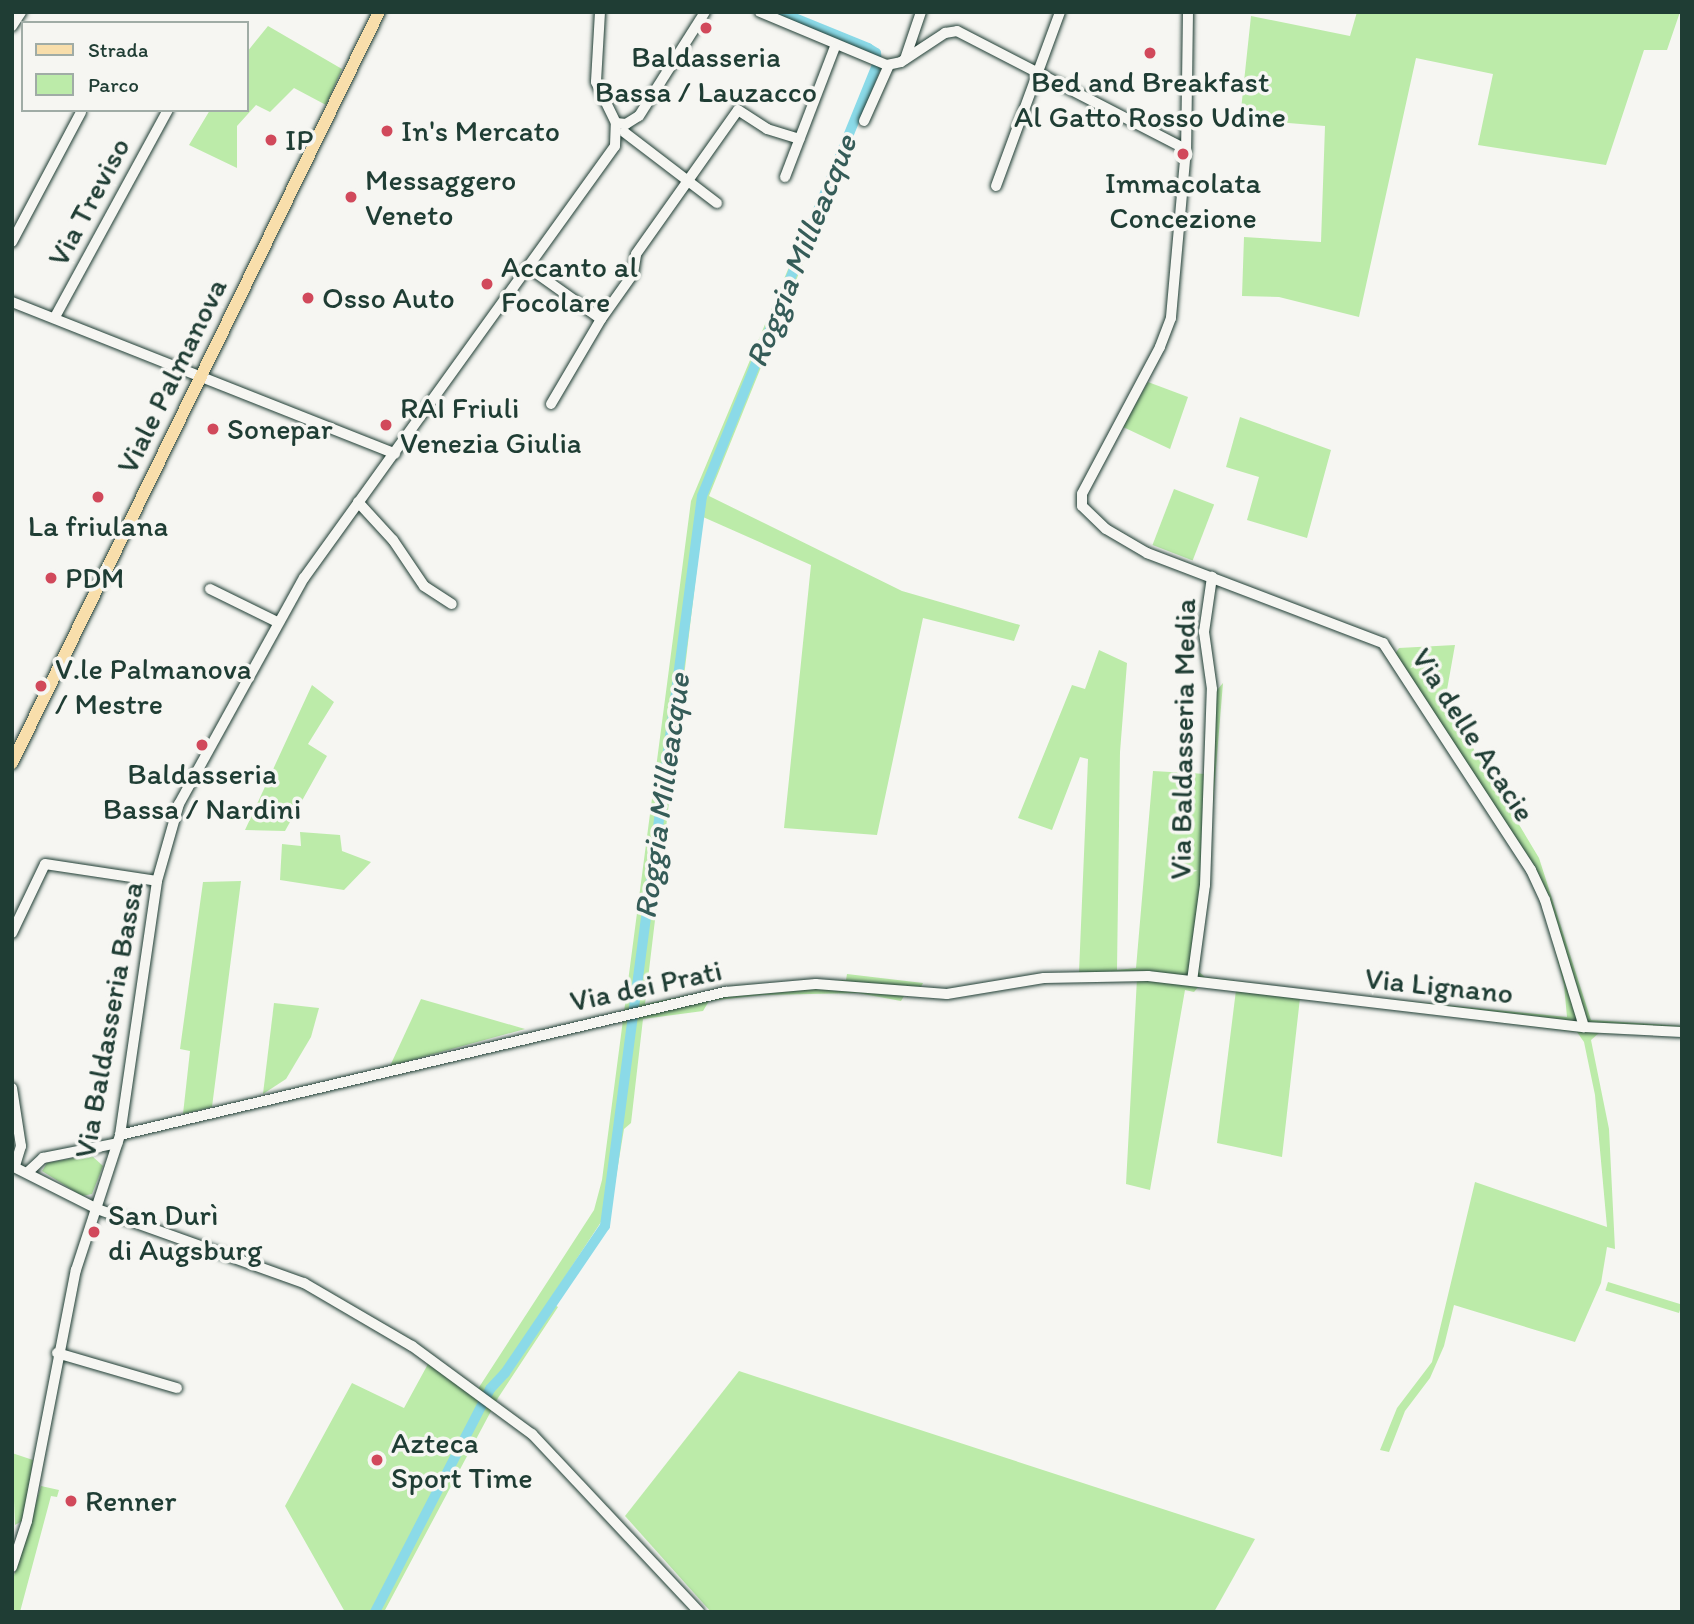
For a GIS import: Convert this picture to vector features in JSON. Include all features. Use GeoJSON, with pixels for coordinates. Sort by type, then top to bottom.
{"type":"FeatureCollection","features":[{"type":"Feature","properties":{"kind":"main road","name":"Viale Palmanova"},"geometry":{"type":"LineString","coordinates":[[12,763],[379,12]]}},
{"type":"Feature","properties":{"kind":"street"},"geometry":{"type":"LineString","coordinates":[[600,12],[594,72],[599,93],[621,128],[717,203]]}},
{"type":"Feature","properties":{"kind":"street","name":"Via Baldasseria Bassa"},"geometry":{"type":"LineString","coordinates":[[12,1567],[27,1521],[57,1353],[76,1270],[119,1139],[157,881],[179,804],[277,622],[358,502],[615,146],[621,128],[650,103],[705,12]]}},
{"type":"Feature","properties":{"kind":"street"},"geometry":{"type":"LineString","coordinates":[[760,12],[835,47],[881,63],[905,60],[945,33],[957,31],[1186,149]]}},
{"type":"Feature","properties":{"kind":"street"},"geometry":{"type":"LineString","coordinates":[[905,60],[921,12]]}},
{"type":"Feature","properties":{"kind":"street"},"geometry":{"type":"LineString","coordinates":[[996,186],[1060,12]]}},
{"type":"Feature","properties":{"kind":"street","name":"Via Baldasseria Media"},"geometry":{"type":"LineString","coordinates":[[1188,12],[1186,149],[1171,318],[1081,502],[1096,522],[1133,546],[1212,577],[1204,632],[1212,689],[1205,885],[1192,981]]}},
{"type":"Feature","properties":{"kind":"street"},"geometry":{"type":"LineString","coordinates":[[12,26],[20,14]]}},
{"type":"Feature","properties":{"kind":"street"},"geometry":{"type":"LineString","coordinates":[[785,177],[835,47]]}},
{"type":"Feature","properties":{"kind":"street"},"geometry":{"type":"LineString","coordinates":[[864,121],[881,63]]}},
{"type":"Feature","properties":{"kind":"street"},"geometry":{"type":"LineString","coordinates":[[551,404],[601,319],[633,274],[636,254],[738,110],[767,129],[800,139]]}},
{"type":"Feature","properties":{"kind":"street","name":"Via Treviso"},"geometry":{"type":"LineString","coordinates":[[12,242],[81,112]]}},
{"type":"Feature","properties":{"kind":"street","name":"Via Treviso"},"geometry":{"type":"LineString","coordinates":[[55,317],[167,112]]}},
{"type":"Feature","properties":{"kind":"street"},"geometry":{"type":"LineString","coordinates":[[529,268],[601,319]]}},
{"type":"Feature","properties":{"kind":"street"},"geometry":{"type":"LineString","coordinates":[[12,302],[395,454]]}},
{"type":"Feature","properties":{"kind":"street"},"geometry":{"type":"LineString","coordinates":[[358,502],[393,540],[424,586],[452,604]]}},
{"type":"Feature","properties":{"kind":"street","name":"Via delle Acacie"},"geometry":{"type":"LineString","coordinates":[[1212,577],[1384,643],[1531,870],[1545,900],[1584,1027]]}},
{"type":"Feature","properties":{"kind":"street"},"geometry":{"type":"LineString","coordinates":[[210,589],[277,622]]}},
{"type":"Feature","properties":{"kind":"street"},"geometry":{"type":"LineString","coordinates":[[12,933],[45,864],[157,881]]}},
{"type":"Feature","properties":{"kind":"street","name":"Via dei Prati"},"geometry":{"type":"LineString","coordinates":[[28,1172],[43,1158],[725,992],[816,984],[947,994],[1044,978],[1148,976],[1192,981]]}},
{"type":"Feature","properties":{"kind":"street","name":"Via Lignano"},"geometry":{"type":"LineString","coordinates":[[1192,981],[1584,1027],[1682,1032]]}},
{"type":"Feature","properties":{"kind":"street"},"geometry":{"type":"LineString","coordinates":[[12,1088],[21,1146],[13,1166],[97,1209],[304,1283],[372,1320],[490,1399],[565,1466],[699,1612]]}},
{"type":"Feature","properties":{"kind":"street"},"geometry":{"type":"LineString","coordinates":[[57,1353],[177,1388]]}},
{"type":"Feature","properties":{"kind":"green space"},"geometry":{"type":"Polygon","coordinates":[[[1357,12],[1680,12],[1667,50],[1644,50],[1606,165],[1478,145],[1493,74],[1416,58],[1359,317],[1279,297],[1242,296],[1244,237],[1321,242],[1325,126],[1240,119],[1251,16],[1350,36],[1357,12]]]}},
{"type":"Feature","properties":{"kind":"green space"},"geometry":{"type":"Polygon","coordinates":[[[268,26],[342,69],[326,105],[294,88],[270,112],[256,105],[237,126],[237,168],[189,145],[209,112],[248,112],[248,51],[268,26]]]}},
{"type":"Feature","properties":{"kind":"green space"},"geometry":{"type":"Polygon","coordinates":[[[843,138],[852,142],[709,496],[902,591],[1020,625],[1014,641],[923,618],[877,835],[784,828],[811,565],[703,517],[645,1004],[733,986],[846,980],[847,974],[923,983],[920,989],[949,990],[1079,972],[1088,759],[1080,757],[1052,830],[1018,818],[1072,685],[1085,689],[1099,650],[1127,663],[1120,752],[1117,970],[1136,968],[1153,771],[1206,774],[1211,697],[1223,683],[1199,972],[1205,977],[1343,995],[1567,1017],[1564,985],[1532,862],[1395,654],[1399,648],[1455,645],[1445,701],[1539,858],[1591,1020],[1682,1026],[1682,1036],[1599,1033],[1591,1040],[1609,1129],[1615,1249],[1607,1247],[1601,1283],[1575,1342],[1454,1305],[1444,1346],[1430,1378],[1405,1411],[1389,1452],[1380,1450],[1397,1408],[1432,1362],[1475,1182],[1607,1227],[1595,1095],[1584,1042],[1577,1032],[1300,998],[1282,1157],[1217,1143],[1236,990],[1199,986],[1194,992],[1185,990],[1150,1190],[1126,1184],[1137,978],[1038,982],[943,998],[904,996],[901,1001],[858,993],[762,995],[709,1001],[703,1011],[643,1019],[631,1123],[624,1129],[609,1220],[603,1219],[549,1301],[558,1307],[498,1398],[384,1612],[345,1612],[285,1506],[352,1383],[404,1408],[428,1364],[474,1395],[594,1210],[602,1180],[691,501],[843,138]]]}},
{"type":"Feature","properties":{"kind":"green space"},"geometry":{"type":"Polygon","coordinates":[[[1148,382],[1188,397],[1170,449],[1123,427],[1148,382]]]}},
{"type":"Feature","properties":{"kind":"green space"},"geometry":{"type":"Polygon","coordinates":[[[1240,417],[1331,450],[1307,538],[1247,520],[1259,477],[1226,467],[1240,417]]]}},
{"type":"Feature","properties":{"kind":"green space"},"geometry":{"type":"Polygon","coordinates":[[[1174,489],[1214,504],[1193,560],[1152,545],[1174,489]]]}},
{"type":"Feature","properties":{"kind":"green space"},"geometry":{"type":"Polygon","coordinates":[[[312,685],[334,702],[308,744],[327,756],[285,831],[245,830],[312,685]]]}},
{"type":"Feature","properties":{"kind":"green space"},"geometry":{"type":"Polygon","coordinates":[[[300,832],[340,835],[342,851],[371,862],[344,890],[280,880],[282,844],[301,846],[300,832]]]}},
{"type":"Feature","properties":{"kind":"green space"},"geometry":{"type":"Polygon","coordinates":[[[241,881],[212,1107],[183,1114],[190,1051],[180,1049],[203,882],[241,881]]]}},
{"type":"Feature","properties":{"kind":"green space"},"geometry":{"type":"Polygon","coordinates":[[[421,999],[525,1029],[390,1066],[421,999]]]}},
{"type":"Feature","properties":{"kind":"green space"},"geometry":{"type":"Polygon","coordinates":[[[274,1003],[319,1008],[311,1037],[286,1079],[263,1094],[274,1003]]]}},
{"type":"Feature","properties":{"kind":"green space"},"geometry":{"type":"Polygon","coordinates":[[[91,1155],[103,1166],[92,1194],[82,1196],[42,1171],[47,1163],[91,1155]]]}},
{"type":"Feature","properties":{"kind":"green space"},"geometry":{"type":"Polygon","coordinates":[[[1608,1282],[1682,1305],[1679,1313],[1605,1291],[1608,1282]]]}},
{"type":"Feature","properties":{"kind":"green space"},"geometry":{"type":"Polygon","coordinates":[[[739,1371],[1255,1539],[1214,1612],[711,1612],[625,1516],[739,1371]]]}},
{"type":"Feature","properties":{"kind":"green space"},"geometry":{"type":"Polygon","coordinates":[[[12,1453],[33,1460],[24,1520],[15,1525],[12,1453]]]}},
{"type":"Feature","properties":{"kind":"green space"},"geometry":{"type":"Polygon","coordinates":[[[41,1486],[59,1490],[57,1497],[51,1496],[20,1612],[12,1612],[12,1582],[41,1486]]]}},
{"type":"Feature","properties":{"kind":"waterway","name":"Roggia Milleacque"},"geometry":{"type":"LineString","coordinates":[[375,1612],[490,1389],[505,1373],[605,1226],[702,496],[877,64],[876,53],[868,48],[780,12]]}},
{"type":"Feature","properties":{"kind":"place","name":"Baldasseria Bassa / Lauzacco"},"geometry":{"type":"Point","coordinates":[706,28]}},
{"type":"Feature","properties":{"kind":"place","name":"Bed and Breakfast Al Gatto Rosso Udine"},"geometry":{"type":"Point","coordinates":[1150,53]}},
{"type":"Feature","properties":{"kind":"place","name":"In's Mercato"},"geometry":{"type":"Point","coordinates":[387,131]}},
{"type":"Feature","properties":{"kind":"place","name":"IP"},"geometry":{"type":"Point","coordinates":[271,140]}},
{"type":"Feature","properties":{"kind":"place","name":"Immacolata Concezione"},"geometry":{"type":"Point","coordinates":[1183,154]}},
{"type":"Feature","properties":{"kind":"place","name":"Messaggero Veneto"},"geometry":{"type":"Point","coordinates":[351,197]}},
{"type":"Feature","properties":{"kind":"place","name":"Accanto al Focolare"},"geometry":{"type":"Point","coordinates":[487,284]}},
{"type":"Feature","properties":{"kind":"place","name":"Osso Auto"},"geometry":{"type":"Point","coordinates":[308,298]}},
{"type":"Feature","properties":{"kind":"place","name":"RAI Friuli Venezia Giulia"},"geometry":{"type":"Point","coordinates":[386,425]}},
{"type":"Feature","properties":{"kind":"place","name":"Sonepar"},"geometry":{"type":"Point","coordinates":[213,429]}},
{"type":"Feature","properties":{"kind":"place","name":"La friulana"},"geometry":{"type":"Point","coordinates":[98,497]}},
{"type":"Feature","properties":{"kind":"place","name":"PDM"},"geometry":{"type":"Point","coordinates":[51,578]}},
{"type":"Feature","properties":{"kind":"place","name":"V.le Palmanova / Mestre"},"geometry":{"type":"Point","coordinates":[41,686]}},
{"type":"Feature","properties":{"kind":"place","name":"Baldasseria Bassa / Nardini"},"geometry":{"type":"Point","coordinates":[202,745]}},
{"type":"Feature","properties":{"kind":"place","name":"San Durì di Augsburg"},"geometry":{"type":"Point","coordinates":[94,1232]}},
{"type":"Feature","properties":{"kind":"place","name":"Azteca Sport Time"},"geometry":{"type":"Point","coordinates":[377,1460]}},
{"type":"Feature","properties":{"kind":"place","name":"Renner"},"geometry":{"type":"Point","coordinates":[71,1501]}}]}
